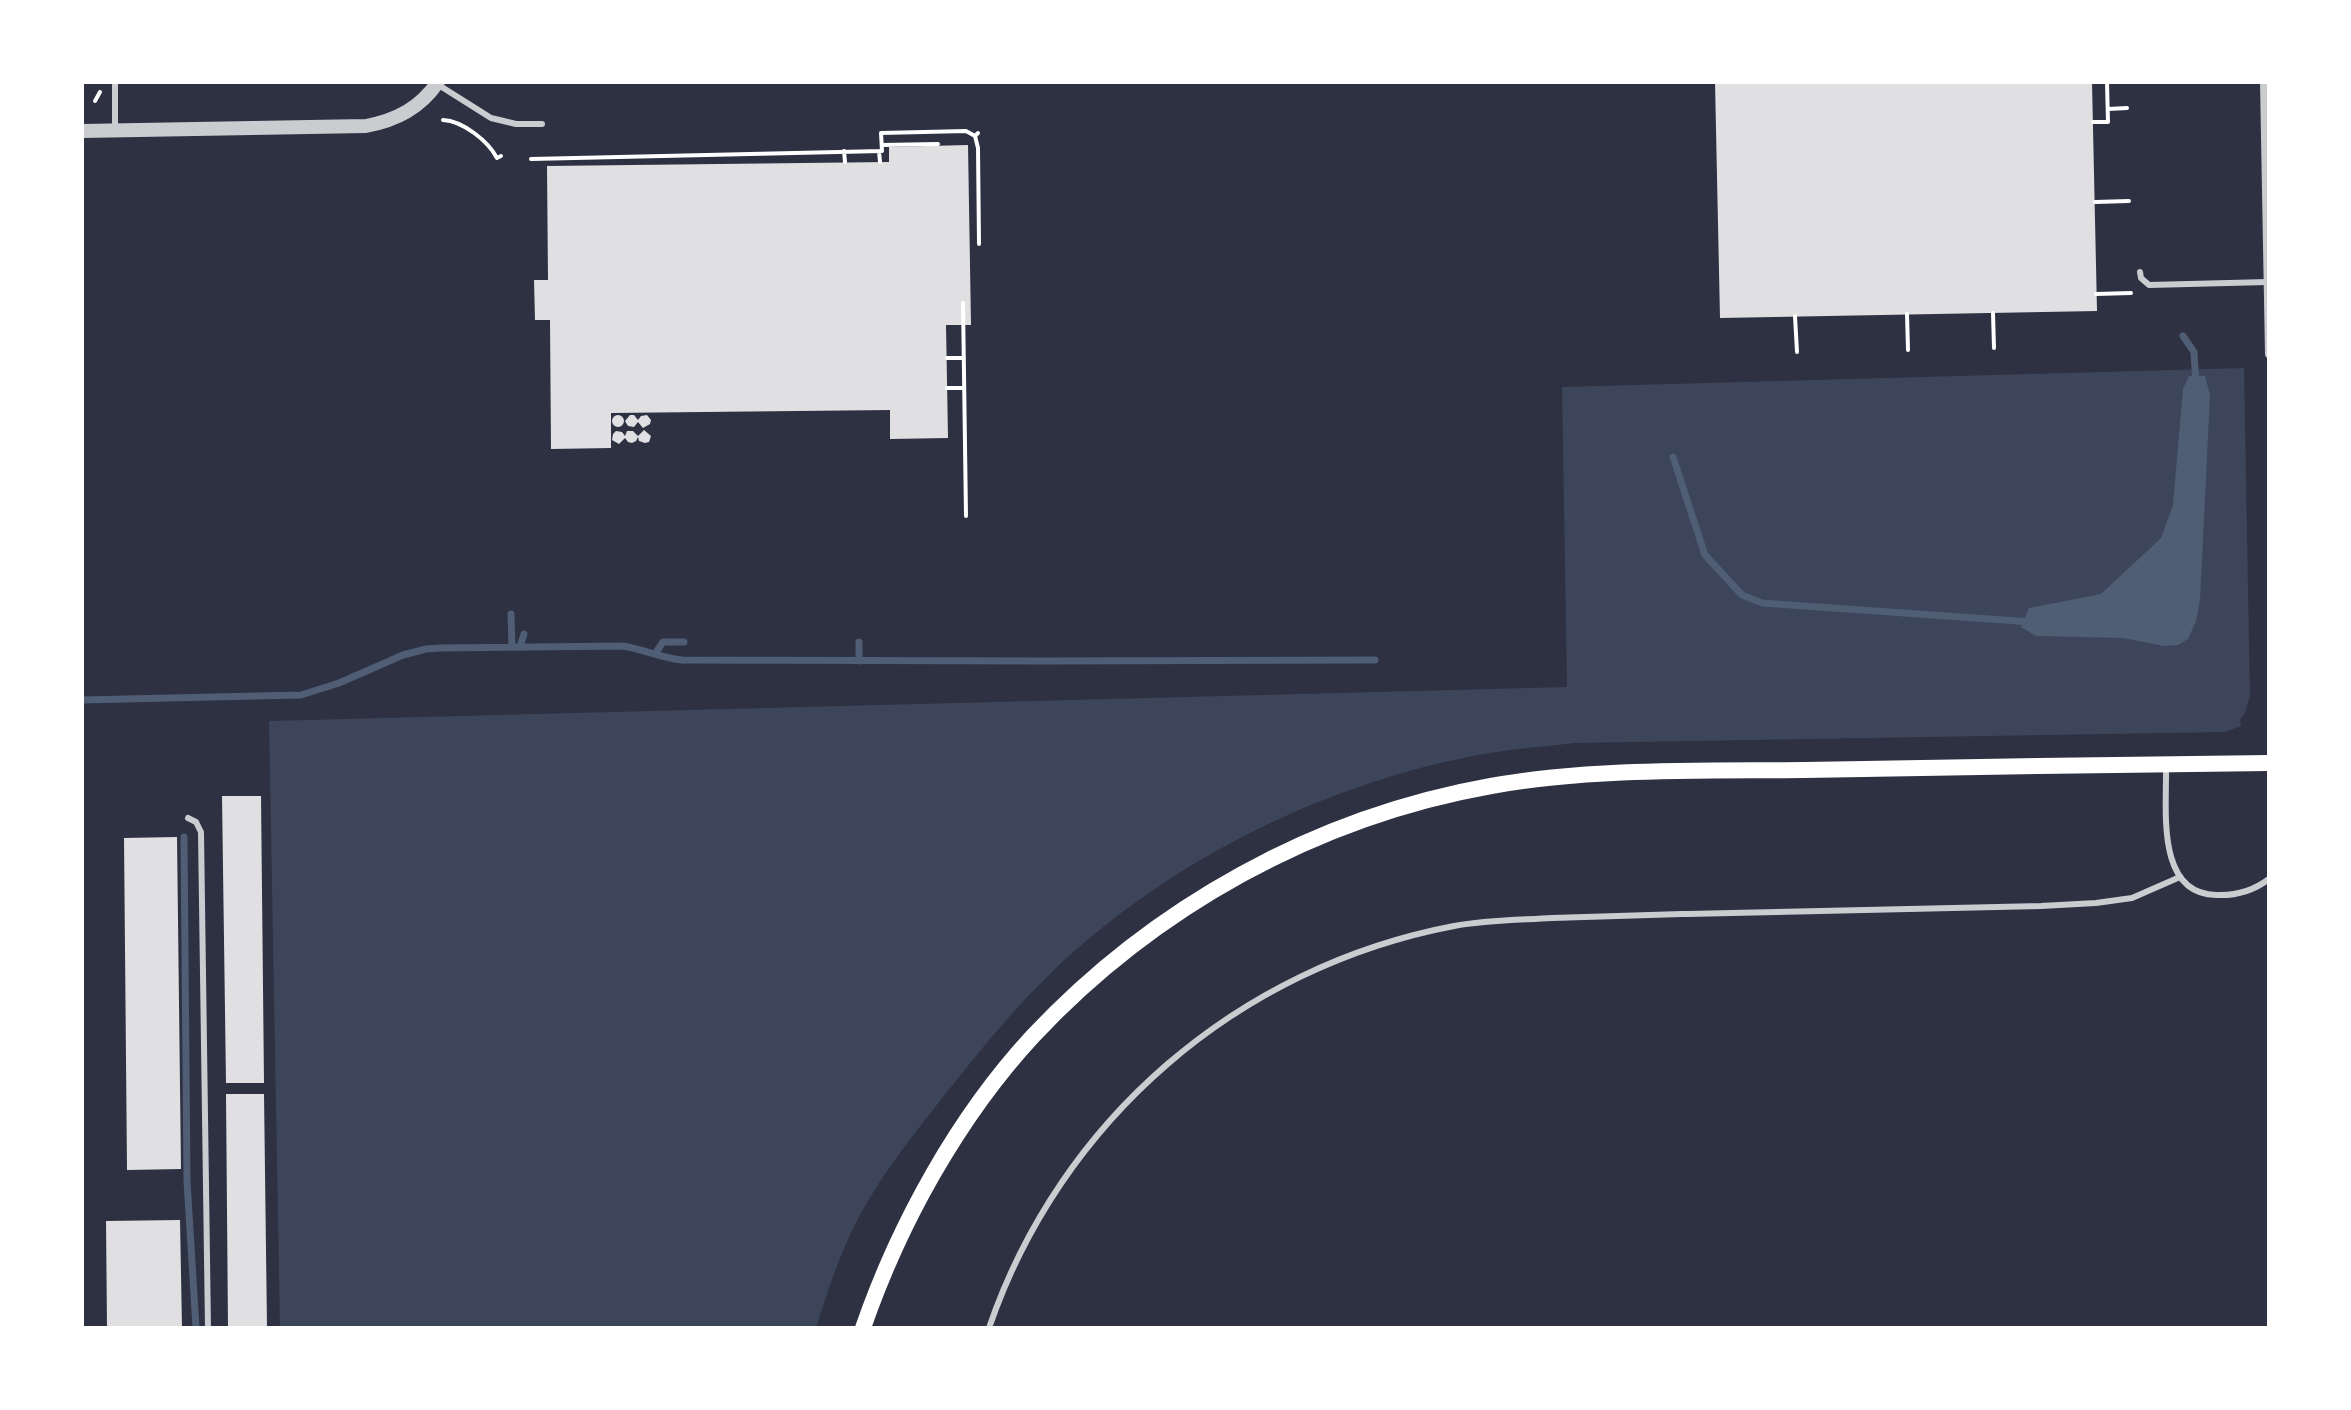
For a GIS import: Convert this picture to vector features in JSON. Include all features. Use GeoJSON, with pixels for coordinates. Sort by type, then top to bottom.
{"type":"FeatureCollection","features":[{"type":"Feature","properties":{"kind":"main road"},"geometry":{"type":"LineString","coordinates":[[863,1328],[892,1253],[932,1176],[1002,1073],[1033,1037],[1095,977],[1151,932],[1247,870],[1316,838],[1354,823],[1452,794],[1492,785],[1576,775],[2269,763]]}},
{"type":"Feature","properties":{"kind":"street"},"geometry":{"type":"LineString","coordinates":[[2264,82],[2269,354]]}},
{"type":"Feature","properties":{"kind":"street"},"geometry":{"type":"LineString","coordinates":[[82,131],[366,126],[405,114],[419,104],[437,83]]}},
{"type":"Feature","properties":{"kind":"lane"},"geometry":{"type":"LineString","coordinates":[[115,82],[115,130]]}},
{"type":"Feature","properties":{"kind":"lane"},"geometry":{"type":"LineString","coordinates":[[437,83],[477,111],[502,122],[542,124]]}},
{"type":"Feature","properties":{"kind":"lane"},"geometry":{"type":"LineString","coordinates":[[2140,272],[2141,278],[2149,285],[2268,282]]}},
{"type":"Feature","properties":{"kind":"lane"},"geometry":{"type":"LineString","coordinates":[[2166,764],[2169,849],[2180,877],[2197,891],[2211,895],[2246,892],[2269,879]]}},
{"type":"Feature","properties":{"kind":"lane"},"geometry":{"type":"LineString","coordinates":[[188,818],[196,822],[201,832],[208,1328]]}},
{"type":"Feature","properties":{"kind":"lane"},"geometry":{"type":"LineString","coordinates":[[989,1328],[1008,1277],[1036,1225],[1083,1151],[1129,1100],[1179,1053],[1230,1016],[1277,988],[1339,960],[1413,935],[1478,922],[2096,903],[2143,895],[2180,877]]}},
{"type":"Feature","properties":{"kind":"path"},"geometry":{"type":"LineString","coordinates":[[2093,122],[2108,122],[2107,82]]}},
{"type":"Feature","properties":{"kind":"path"},"geometry":{"type":"LineString","coordinates":[[2108,109],[2127,108]]}},
{"type":"Feature","properties":{"kind":"path"},"geometry":{"type":"LineString","coordinates":[[443,120],[450,120],[481,137],[491,145],[497,158],[501,156]]}},
{"type":"Feature","properties":{"kind":"path"},"geometry":{"type":"LineString","coordinates":[[531,159],[882,151],[881,133],[966,131],[976,134],[978,148],[979,244]]}},
{"type":"Feature","properties":{"kind":"path"},"geometry":{"type":"LineString","coordinates":[[882,145],[938,145],[938,132]]}},
{"type":"Feature","properties":{"kind":"path"},"geometry":{"type":"LineString","coordinates":[[844,151],[845,162]]}},
{"type":"Feature","properties":{"kind":"path"},"geometry":{"type":"LineString","coordinates":[[879,151],[880,162]]}},
{"type":"Feature","properties":{"kind":"path"},"geometry":{"type":"LineString","coordinates":[[770,153],[770,163]]}},
{"type":"Feature","properties":{"kind":"path"},"geometry":{"type":"LineString","coordinates":[[671,156],[672,165]]}},
{"type":"Feature","properties":{"kind":"path"},"geometry":{"type":"LineString","coordinates":[[2095,202],[2129,201]]}},
{"type":"Feature","properties":{"kind":"path"},"geometry":{"type":"LineString","coordinates":[[2096,294],[2131,293]]}},
{"type":"Feature","properties":{"kind":"path"},"geometry":{"type":"LineString","coordinates":[[963,303],[966,516]]}},
{"type":"Feature","properties":{"kind":"path"},"geometry":{"type":"LineString","coordinates":[[1993,313],[1994,348]]}},
{"type":"Feature","properties":{"kind":"path"},"geometry":{"type":"LineString","coordinates":[[1907,314],[1908,350]]}},
{"type":"Feature","properties":{"kind":"path"},"geometry":{"type":"LineString","coordinates":[[1795,316],[1797,352]]}},
{"type":"Feature","properties":{"kind":"path"},"geometry":{"type":"LineString","coordinates":[[947,358],[964,358]]}},
{"type":"Feature","properties":{"kind":"path"},"geometry":{"type":"LineString","coordinates":[[947,388],[964,388]]}},
{"type":"Feature","properties":{"kind":"shaded area"},"geometry":{"type":"Polygon","coordinates":[[[2244,368],[2250,696],[2240,719],[2241,726],[2225,732],[1574,743],[1490,753],[1418,769],[1359,787],[1301,809],[1189,867],[1137,901],[1043,981],[966,1069],[881,1180],[847,1242],[816,1328],[280,1328],[269,721],[1567,687],[1562,387],[2244,368]]]}},
{"type":"Feature","properties":{"kind":"shaded area"},"geometry":{"type":"Polygon","coordinates":[[[2189,376],[2205,376],[2210,395],[2200,600],[2188,639],[2178,645],[2164,646],[2123,638],[2036,636],[2021,627],[2029,608],[2101,594],[2161,538],[2173,505],[2183,389],[2189,376]]]}},
{"type":"Feature","properties":{"kind":"building"},"geometry":{"type":"Polygon","coordinates":[[[1715,82],[2092,82],[2097,311],[1720,318],[1715,82]]]}},
{"type":"Feature","properties":{"kind":"building"},"geometry":{"type":"Polygon","coordinates":[[[968,145],[971,325],[946,325],[948,438],[890,439],[890,410],[611,413],[611,448],[551,449],[550,320],[535,320],[534,280],[548,280],[547,166],[889,162],[889,147],[968,145]]]}},
{"type":"Feature","properties":{"kind":"building"},"geometry":{"type":"Polygon","coordinates":[[[630,415],[638,420],[647,415],[650,424],[643,428],[638,422],[634,427],[628,426],[625,421],[630,415]]]}},
{"type":"Feature","properties":{"kind":"building"},"geometry":{"type":"Polygon","coordinates":[[[613,416],[623,416],[623,426],[613,426],[613,416]]]}},
{"type":"Feature","properties":{"kind":"building"},"geometry":{"type":"Polygon","coordinates":[[[644,430],[651,436],[649,442],[639,441],[638,437],[632,443],[625,438],[619,444],[612,440],[616,431],[625,436],[627,431],[633,431],[638,436],[644,430]]]}},
{"type":"Feature","properties":{"kind":"building"},"geometry":{"type":"Polygon","coordinates":[[[222,796],[261,796],[264,1083],[226,1083],[222,796]]]}},
{"type":"Feature","properties":{"kind":"building"},"geometry":{"type":"Polygon","coordinates":[[[177,837],[181,1169],[127,1170],[124,838],[177,837]]]}},
{"type":"Feature","properties":{"kind":"building"},"geometry":{"type":"Polygon","coordinates":[[[226,1094],[264,1094],[267,1328],[228,1328],[226,1094]]]}},
{"type":"Feature","properties":{"kind":"building"},"geometry":{"type":"Polygon","coordinates":[[[180,1220],[182,1328],[107,1328],[106,1221],[180,1220]]]}},
{"type":"Feature","properties":{"kind":"waterway"},"geometry":{"type":"LineString","coordinates":[[2183,336],[2194,352],[2196,386]]}},
{"type":"Feature","properties":{"kind":"waterway"},"geometry":{"type":"LineString","coordinates":[[1673,457],[1705,555],[1742,595],[1762,603],[2032,622]]}},
{"type":"Feature","properties":{"kind":"waterway"},"geometry":{"type":"LineString","coordinates":[[511,614],[512,647]]}},
{"type":"Feature","properties":{"kind":"waterway"},"geometry":{"type":"LineString","coordinates":[[520,647],[524,634]]}},
{"type":"Feature","properties":{"kind":"waterway"},"geometry":{"type":"LineString","coordinates":[[655,654],[663,642],[684,642]]}},
{"type":"Feature","properties":{"kind":"waterway"},"geometry":{"type":"LineString","coordinates":[[859,642],[859,661]]}},
{"type":"Feature","properties":{"kind":"waterway"},"geometry":{"type":"LineString","coordinates":[[82,700],[301,695],[339,683],[403,655],[441,648],[623,646],[682,660],[1375,660]]}},
{"type":"Feature","properties":{"kind":"waterway"},"geometry":{"type":"LineString","coordinates":[[184,837],[187,1181],[196,1328]]}}]}
